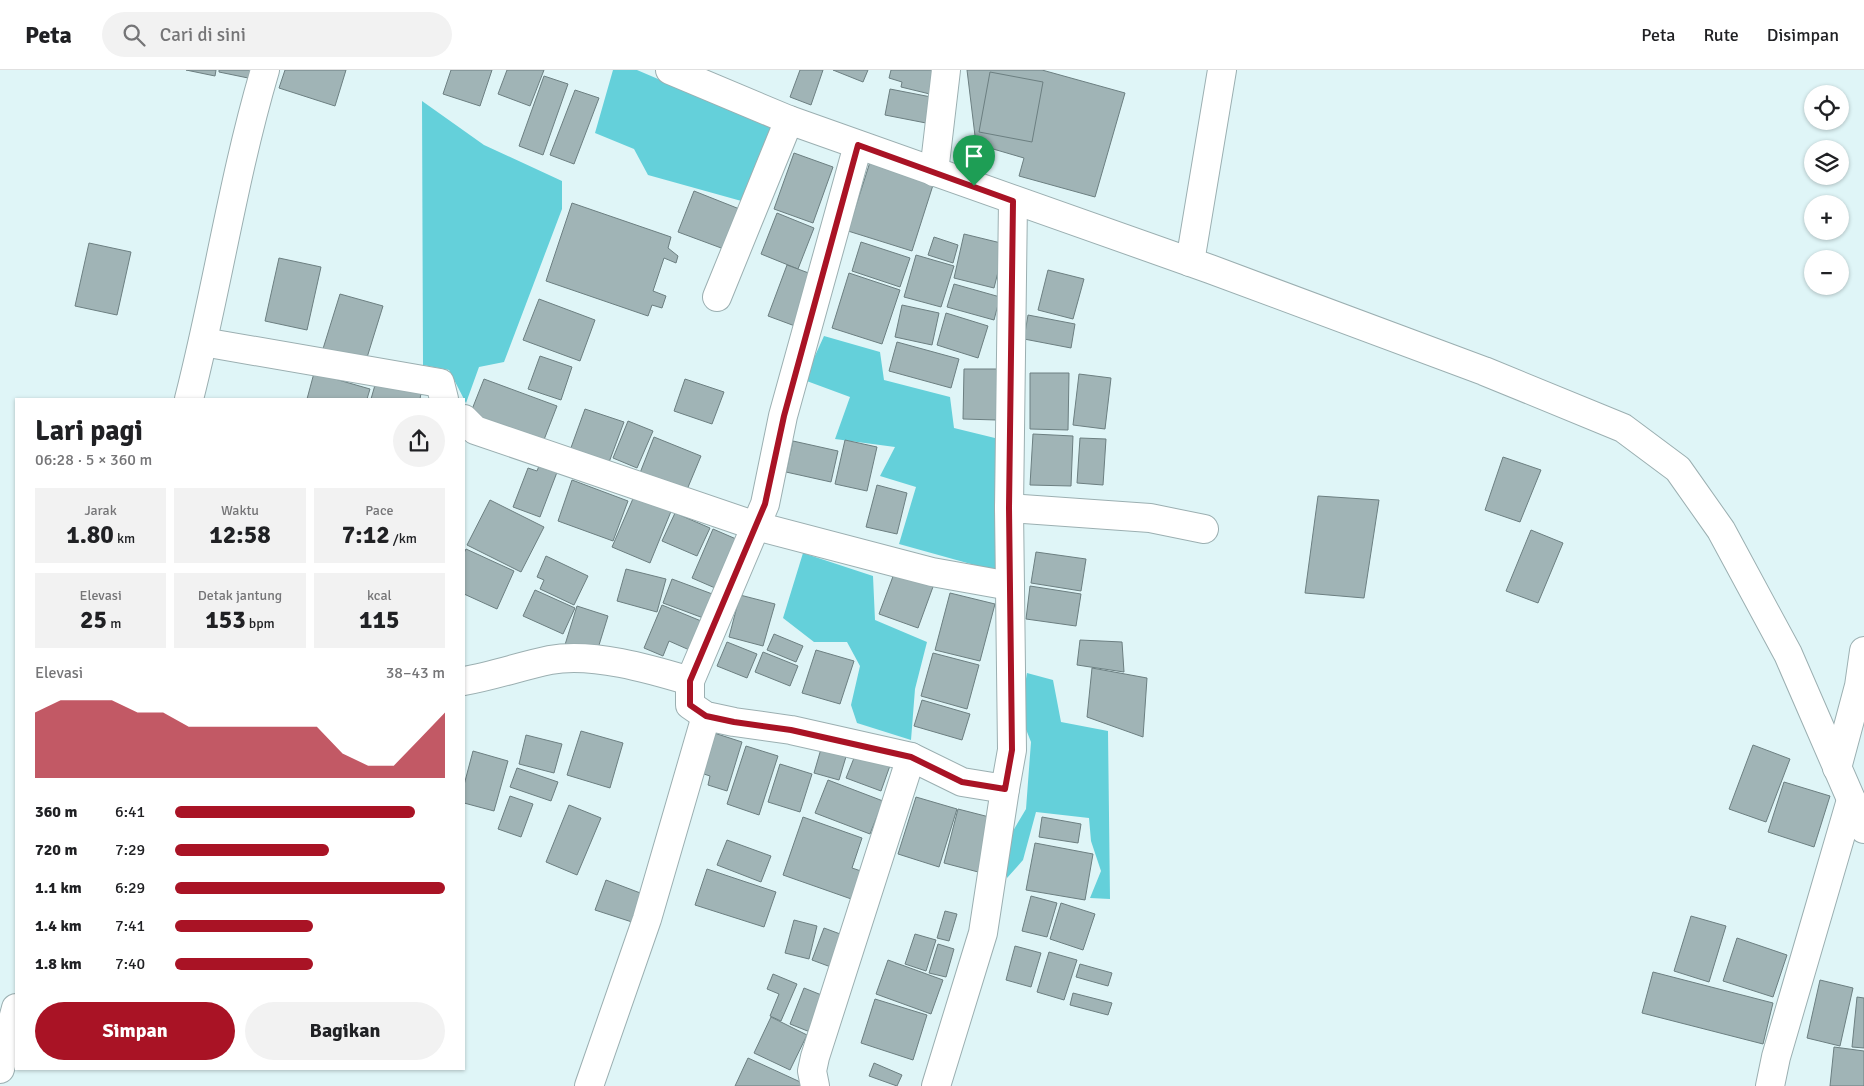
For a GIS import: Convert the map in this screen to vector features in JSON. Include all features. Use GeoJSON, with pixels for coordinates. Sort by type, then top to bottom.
{"type":"FeatureCollection","features":[{"type":"Feature","properties":{"kind":"street"},"geometry":{"type":"LineString","coordinates":[[189,398],[204,342],[246,134],[265,70]]}},
{"type":"Feature","properties":{"kind":"street"},"geometry":{"type":"LineString","coordinates":[[670,70],[789,120],[1013,201],[1190,262],[1484,371],[1623,428],[1678,468],[1721,530],[1783,646],[1864,829]]}},
{"type":"Feature","properties":{"kind":"street"},"geometry":{"type":"LineString","coordinates":[[934,172],[946,70]]}},
{"type":"Feature","properties":{"kind":"street"},"geometry":{"type":"LineString","coordinates":[[1190,262],[1222,70]]}},
{"type":"Feature","properties":{"kind":"street"},"geometry":{"type":"LineString","coordinates":[[717,297],[789,120]]}},
{"type":"Feature","properties":{"kind":"street"},"geometry":{"type":"LineString","coordinates":[[858,145],[784,416],[765,504],[690,681],[690,705],[706,716],[791,730],[911,757],[962,782],[1005,789]]}},
{"type":"Feature","properties":{"kind":"street"},"geometry":{"type":"LineString","coordinates":[[936,1086],[983,933],[1012,750],[1009,508],[1013,201]]}},
{"type":"Feature","properties":{"kind":"street"},"geometry":{"type":"LineString","coordinates":[[204,342],[440,393]]}},
{"type":"Feature","properties":{"kind":"street"},"geometry":{"type":"LineString","coordinates":[[465,420],[474,430],[756,526],[932,572],[1010,586]]}},
{"type":"Feature","properties":{"kind":"street"},"geometry":{"type":"LineString","coordinates":[[1009,508],[1150,518],[1204,529]]}},
{"type":"Feature","properties":{"kind":"street"},"geometry":{"type":"LineString","coordinates":[[1837,768],[1859,686],[1864,652]]}},
{"type":"Feature","properties":{"kind":"street"},"geometry":{"type":"LineString","coordinates":[[465,681],[552,660],[598,660],[644,667],[690,681]]}},
{"type":"Feature","properties":{"kind":"street"},"geometry":{"type":"LineString","coordinates":[[589,1086],[647,919],[706,716]]}},
{"type":"Feature","properties":{"kind":"street"},"geometry":{"type":"LineString","coordinates":[[816,1086],[812,1071],[815,1057],[911,757]]}},
{"type":"Feature","properties":{"kind":"street"},"geometry":{"type":"LineString","coordinates":[[1770,1086],[1776,1057],[1851,800]]}},
{"type":"Feature","properties":{"kind":"street"},"geometry":{"type":"LineString","coordinates":[[0,1070],[15,1012]]}},
{"type":"Feature","properties":{"kind":"shaded area"},"geometry":{"type":"Polygon","coordinates":[[[613,70],[637,70],[775,129],[745,202],[648,175],[634,149],[595,133],[613,70]]]}},
{"type":"Feature","properties":{"kind":"shaded area"},"geometry":{"type":"Polygon","coordinates":[[[422,101],[484,145],[562,181],[562,209],[504,362],[479,367],[466,403],[449,370],[423,365],[422,101]]]}},
{"type":"Feature","properties":{"kind":"shaded area"},"geometry":{"type":"Polygon","coordinates":[[[824,336],[880,352],[884,380],[950,397],[954,428],[999,439],[996,571],[899,544],[916,487],[880,476],[895,447],[835,439],[850,397],[804,380],[824,336]]]}},
{"type":"Feature","properties":{"kind":"shaded area"},"geometry":{"type":"Polygon","coordinates":[[[803,553],[873,576],[875,620],[927,642],[915,689],[911,740],[857,723],[851,705],[860,666],[847,642],[814,642],[783,618],[803,553]]]}},
{"type":"Feature","properties":{"kind":"shaded area"},"geometry":{"type":"Polygon","coordinates":[[[1027,673],[1053,680],[1061,722],[1108,731],[1110,899],[1090,898],[1101,871],[1091,841],[1089,818],[1036,812],[1023,860],[1007,878],[1007,841],[1026,809],[1031,742],[1020,714],[1027,673]]]}},
{"type":"Feature","properties":{"kind":"building"},"geometry":{"type":"Polygon","coordinates":[[[186,70],[216,70],[215,76],[186,70]]]}},
{"type":"Feature","properties":{"kind":"building"},"geometry":{"type":"Polygon","coordinates":[[[219,70],[255,70],[253,79],[219,72],[219,70]]]}},
{"type":"Feature","properties":{"kind":"building"},"geometry":{"type":"Polygon","coordinates":[[[285,70],[346,70],[335,106],[279,88],[285,70]]]}},
{"type":"Feature","properties":{"kind":"building"},"geometry":{"type":"Polygon","coordinates":[[[451,70],[492,70],[480,106],[443,94],[451,70]]]}},
{"type":"Feature","properties":{"kind":"building"},"geometry":{"type":"Polygon","coordinates":[[[507,70],[544,70],[530,106],[498,94],[507,70]]]}},
{"type":"Feature","properties":{"kind":"building"},"geometry":{"type":"Polygon","coordinates":[[[800,70],[823,70],[811,105],[790,97],[800,70]]]}},
{"type":"Feature","properties":{"kind":"building"},"geometry":{"type":"Polygon","coordinates":[[[833,70],[868,70],[863,82],[833,70]]]}},
{"type":"Feature","properties":{"kind":"building"},"geometry":{"type":"Polygon","coordinates":[[[891,70],[938,70],[938,96],[901,87],[902,82],[889,78],[891,70]]]}},
{"type":"Feature","properties":{"kind":"building"},"geometry":{"type":"Polygon","coordinates":[[[967,70],[1042,70],[1125,93],[1095,197],[1019,176],[1024,158],[976,144],[967,70]]]}},
{"type":"Feature","properties":{"kind":"building"},"geometry":{"type":"Polygon","coordinates":[[[990,72],[1043,82],[1032,142],[979,132],[990,72]]]}},
{"type":"Feature","properties":{"kind":"building"},"geometry":{"type":"Polygon","coordinates":[[[544,76],[568,84],[543,155],[519,146],[544,76]]]}},
{"type":"Feature","properties":{"kind":"building"},"geometry":{"type":"Polygon","coordinates":[[[890,89],[931,97],[926,123],[885,115],[890,89]]]}},
{"type":"Feature","properties":{"kind":"building"},"geometry":{"type":"Polygon","coordinates":[[[575,90],[599,98],[574,164],[550,155],[575,90]]]}},
{"type":"Feature","properties":{"kind":"building"},"geometry":{"type":"Polygon","coordinates":[[[794,153],[833,167],[813,223],[774,209],[794,153]]]}},
{"type":"Feature","properties":{"kind":"building"},"geometry":{"type":"Polygon","coordinates":[[[870,162],[934,182],[912,251],[848,231],[870,162]]]}},
{"type":"Feature","properties":{"kind":"building"},"geometry":{"type":"Polygon","coordinates":[[[694,191],[747,212],[732,252],[678,232],[694,191]]]}},
{"type":"Feature","properties":{"kind":"building"},"geometry":{"type":"Polygon","coordinates":[[[572,203],[671,237],[668,248],[678,256],[676,263],[664,258],[653,291],[666,296],[662,308],[652,305],[648,316],[546,281],[572,203]]]}},
{"type":"Feature","properties":{"kind":"building"},"geometry":{"type":"Polygon","coordinates":[[[777,213],[814,228],[798,269],[761,254],[777,213]]]}},
{"type":"Feature","properties":{"kind":"building"},"geometry":{"type":"Polygon","coordinates":[[[964,234],[1005,244],[994,288],[954,278],[964,234]]]}},
{"type":"Feature","properties":{"kind":"building"},"geometry":{"type":"Polygon","coordinates":[[[934,237],[958,245],[953,263],[928,255],[934,237]]]}},
{"type":"Feature","properties":{"kind":"building"},"geometry":{"type":"Polygon","coordinates":[[[861,242],[910,258],[900,287],[852,271],[861,242]]]}},
{"type":"Feature","properties":{"kind":"building"},"geometry":{"type":"Polygon","coordinates":[[[89,243],[131,252],[117,315],[75,306],[89,243]]]}},
{"type":"Feature","properties":{"kind":"building"},"geometry":{"type":"Polygon","coordinates":[[[916,255],[954,266],[941,307],[904,297],[916,255]]]}},
{"type":"Feature","properties":{"kind":"building"},"geometry":{"type":"Polygon","coordinates":[[[279,258],[321,267],[307,330],[265,321],[279,258]]]}},
{"type":"Feature","properties":{"kind":"building"},"geometry":{"type":"Polygon","coordinates":[[[787,265],[814,275],[795,326],[768,316],[787,265]]]}},
{"type":"Feature","properties":{"kind":"building"},"geometry":{"type":"Polygon","coordinates":[[[1048,270],[1084,279],[1073,319],[1038,310],[1048,270]]]}},
{"type":"Feature","properties":{"kind":"building"},"geometry":{"type":"Polygon","coordinates":[[[849,273],[900,290],[882,344],[832,328],[849,273]]]}},
{"type":"Feature","properties":{"kind":"building"},"geometry":{"type":"Polygon","coordinates":[[[954,284],[1000,297],[994,320],[947,307],[954,284]]]}},
{"type":"Feature","properties":{"kind":"building"},"geometry":{"type":"Polygon","coordinates":[[[340,294],[383,306],[365,364],[322,352],[340,294]]]}},
{"type":"Feature","properties":{"kind":"building"},"geometry":{"type":"Polygon","coordinates":[[[539,299],[595,320],[580,361],[523,340],[539,299]]]}},
{"type":"Feature","properties":{"kind":"building"},"geometry":{"type":"Polygon","coordinates":[[[902,305],[939,313],[932,345],[895,337],[902,305]]]}},
{"type":"Feature","properties":{"kind":"building"},"geometry":{"type":"Polygon","coordinates":[[[946,313],[988,326],[978,358],[937,345],[946,313]]]}},
{"type":"Feature","properties":{"kind":"building"},"geometry":{"type":"Polygon","coordinates":[[[1028,315],[1075,324],[1071,348],[1024,339],[1028,315]]]}},
{"type":"Feature","properties":{"kind":"building"},"geometry":{"type":"Polygon","coordinates":[[[897,342],[959,359],[951,388],[889,371],[897,342]]]}},
{"type":"Feature","properties":{"kind":"building"},"geometry":{"type":"Polygon","coordinates":[[[540,356],[572,367],[561,400],[528,389],[540,356]]]}},
{"type":"Feature","properties":{"kind":"building"},"geometry":{"type":"Polygon","coordinates":[[[964,369],[998,369],[997,420],[963,419],[964,369]]]}},
{"type":"Feature","properties":{"kind":"building"},"geometry":{"type":"Polygon","coordinates":[[[314,373],[370,389],[367,398],[307,398],[314,373]]]}},
{"type":"Feature","properties":{"kind":"building"},"geometry":{"type":"Polygon","coordinates":[[[1030,373],[1069,373],[1068,430],[1030,429],[1030,373]]]}},
{"type":"Feature","properties":{"kind":"building"},"geometry":{"type":"Polygon","coordinates":[[[1079,374],[1111,378],[1105,429],[1073,425],[1079,374]]]}},
{"type":"Feature","properties":{"kind":"building"},"geometry":{"type":"Polygon","coordinates":[[[377,378],[422,388],[420,398],[371,398],[377,378]]]}},
{"type":"Feature","properties":{"kind":"building"},"geometry":{"type":"Polygon","coordinates":[[[484,379],[557,406],[542,445],[469,417],[484,379]]]}},
{"type":"Feature","properties":{"kind":"building"},"geometry":{"type":"Polygon","coordinates":[[[685,379],[724,392],[712,424],[674,411],[685,379]]]}},
{"type":"Feature","properties":{"kind":"building"},"geometry":{"type":"Polygon","coordinates":[[[585,409],[624,422],[608,465],[568,456],[585,409]]]}},
{"type":"Feature","properties":{"kind":"building"},"geometry":{"type":"Polygon","coordinates":[[[628,421],[653,431],[637,468],[613,458],[628,421]]]}},
{"type":"Feature","properties":{"kind":"building"},"geometry":{"type":"Polygon","coordinates":[[[1033,434],[1073,436],[1071,486],[1030,485],[1033,434]]]}},
{"type":"Feature","properties":{"kind":"building"},"geometry":{"type":"Polygon","coordinates":[[[654,437],[701,456],[686,492],[640,473],[654,437]]]}},
{"type":"Feature","properties":{"kind":"building"},"geometry":{"type":"Polygon","coordinates":[[[1080,438],[1106,439],[1103,485],[1077,483],[1080,438]]]}},
{"type":"Feature","properties":{"kind":"building"},"geometry":{"type":"Polygon","coordinates":[[[845,440],[877,447],[867,491],[835,484],[845,440]]]}},
{"type":"Feature","properties":{"kind":"building"},"geometry":{"type":"Polygon","coordinates":[[[793,441],[838,451],[831,482],[786,472],[793,441]]]}},
{"type":"Feature","properties":{"kind":"building"},"geometry":{"type":"Polygon","coordinates":[[[1503,457],[1541,470],[1520,522],[1485,510],[1503,457]]]}},
{"type":"Feature","properties":{"kind":"building"},"geometry":{"type":"Polygon","coordinates":[[[541,461],[559,467],[540,517],[513,507],[528,468],[537,471],[541,461]]]}},
{"type":"Feature","properties":{"kind":"building"},"geometry":{"type":"Polygon","coordinates":[[[572,480],[628,501],[613,541],[558,521],[572,480]]]}},
{"type":"Feature","properties":{"kind":"building"},"geometry":{"type":"Polygon","coordinates":[[[877,485],[907,493],[897,534],[866,527],[877,485]]]}},
{"type":"Feature","properties":{"kind":"building"},"geometry":{"type":"Polygon","coordinates":[[[635,494],[672,509],[650,563],[612,547],[635,494]]]}},
{"type":"Feature","properties":{"kind":"building"},"geometry":{"type":"Polygon","coordinates":[[[1318,496],[1379,500],[1364,598],[1305,593],[1318,496]]]}},
{"type":"Feature","properties":{"kind":"building"},"geometry":{"type":"Polygon","coordinates":[[[490,500],[544,527],[521,572],[467,545],[490,500]]]}},
{"type":"Feature","properties":{"kind":"building"},"geometry":{"type":"Polygon","coordinates":[[[675,513],[710,528],[697,556],[662,541],[675,513]]]}},
{"type":"Feature","properties":{"kind":"building"},"geometry":{"type":"Polygon","coordinates":[[[713,529],[743,542],[722,591],[692,578],[713,529]]]}},
{"type":"Feature","properties":{"kind":"building"},"geometry":{"type":"Polygon","coordinates":[[[1531,530],[1563,543],[1538,603],[1506,591],[1531,530]]]}},
{"type":"Feature","properties":{"kind":"building"},"geometry":{"type":"Polygon","coordinates":[[[466,549],[514,571],[497,609],[465,594],[466,549]]]}},
{"type":"Feature","properties":{"kind":"building"},"geometry":{"type":"Polygon","coordinates":[[[1036,552],[1086,559],[1081,591],[1031,583],[1036,552]]]}},
{"type":"Feature","properties":{"kind":"building"},"geometry":{"type":"Polygon","coordinates":[[[546,556],[588,576],[574,605],[540,589],[544,580],[537,577],[546,556]]]}},
{"type":"Feature","properties":{"kind":"building"},"geometry":{"type":"Polygon","coordinates":[[[626,569],[666,579],[657,612],[617,601],[626,569]]]}},
{"type":"Feature","properties":{"kind":"building"},"geometry":{"type":"Polygon","coordinates":[[[895,571],[934,584],[918,628],[879,614],[895,571]]]}},
{"type":"Feature","properties":{"kind":"building"},"geometry":{"type":"Polygon","coordinates":[[[672,579],[715,595],[706,619],[663,603],[672,579]]]}},
{"type":"Feature","properties":{"kind":"building"},"geometry":{"type":"Polygon","coordinates":[[[1030,586],[1081,594],[1076,626],[1026,619],[1030,586]]]}},
{"type":"Feature","properties":{"kind":"building"},"geometry":{"type":"Polygon","coordinates":[[[535,590],[575,608],[563,634],[523,616],[535,590]]]}},
{"type":"Feature","properties":{"kind":"building"},"geometry":{"type":"Polygon","coordinates":[[[950,593],[995,604],[980,661],[935,650],[950,593]]]}},
{"type":"Feature","properties":{"kind":"building"},"geometry":{"type":"Polygon","coordinates":[[[740,595],[775,604],[763,646],[729,637],[740,595]]]}},
{"type":"Feature","properties":{"kind":"building"},"geometry":{"type":"Polygon","coordinates":[[[662,605],[706,623],[694,652],[669,641],[663,656],[644,648],[662,605]]]}},
{"type":"Feature","properties":{"kind":"building"},"geometry":{"type":"Polygon","coordinates":[[[577,606],[608,616],[595,658],[564,648],[577,606]]]}},
{"type":"Feature","properties":{"kind":"building"},"geometry":{"type":"Polygon","coordinates":[[[774,634],[803,646],[796,662],[767,650],[774,634]]]}},
{"type":"Feature","properties":{"kind":"building"},"geometry":{"type":"Polygon","coordinates":[[[1080,640],[1122,642],[1124,672],[1077,665],[1080,640]]]}},
{"type":"Feature","properties":{"kind":"building"},"geometry":{"type":"Polygon","coordinates":[[[727,642],[757,654],[747,678],[717,666],[727,642]]]}},
{"type":"Feature","properties":{"kind":"building"},"geometry":{"type":"Polygon","coordinates":[[[816,650],[854,661],[840,704],[802,693],[816,650]]]}},
{"type":"Feature","properties":{"kind":"building"},"geometry":{"type":"Polygon","coordinates":[[[763,652],[798,666],[790,686],[755,672],[763,652]]]}},
{"type":"Feature","properties":{"kind":"building"},"geometry":{"type":"Polygon","coordinates":[[[933,653],[979,665],[967,709],[921,696],[933,653]]]}},
{"type":"Feature","properties":{"kind":"building"},"geometry":{"type":"Polygon","coordinates":[[[1092,668],[1147,678],[1143,737],[1087,717],[1092,668]]]}},
{"type":"Feature","properties":{"kind":"building"},"geometry":{"type":"Polygon","coordinates":[[[922,700],[970,714],[962,740],[914,726],[922,700]]]}},
{"type":"Feature","properties":{"kind":"building"},"geometry":{"type":"Polygon","coordinates":[[[581,731],[623,743],[610,788],[567,775],[581,731]]]}},
{"type":"Feature","properties":{"kind":"building"},"geometry":{"type":"Polygon","coordinates":[[[711,732],[742,742],[727,791],[708,785],[710,776],[698,772],[711,732]]]}},
{"type":"Feature","properties":{"kind":"building"},"geometry":{"type":"Polygon","coordinates":[[[526,735],[562,744],[554,773],[519,764],[526,735]]]}},
{"type":"Feature","properties":{"kind":"building"},"geometry":{"type":"Polygon","coordinates":[[[823,742],[848,750],[839,780],[814,773],[823,742]]]}},
{"type":"Feature","properties":{"kind":"building"},"geometry":{"type":"Polygon","coordinates":[[[1753,745],[1790,759],[1766,822],[1729,809],[1753,745]]]}},
{"type":"Feature","properties":{"kind":"building"},"geometry":{"type":"Polygon","coordinates":[[[746,746],[778,756],[759,815],[727,804],[746,746]]]}},
{"type":"Feature","properties":{"kind":"building"},"geometry":{"type":"Polygon","coordinates":[[[858,748],[892,760],[881,791],[846,778],[858,748]]]}},
{"type":"Feature","properties":{"kind":"building"},"geometry":{"type":"Polygon","coordinates":[[[473,751],[508,761],[494,811],[465,803],[465,781],[473,751]]]}},
{"type":"Feature","properties":{"kind":"building"},"geometry":{"type":"Polygon","coordinates":[[[780,764],[812,774],[800,812],[768,802],[780,764]]]}},
{"type":"Feature","properties":{"kind":"building"},"geometry":{"type":"Polygon","coordinates":[[[517,768],[558,782],[551,801],[510,787],[517,768]]]}},
{"type":"Feature","properties":{"kind":"building"},"geometry":{"type":"Polygon","coordinates":[[[828,780],[883,801],[870,834],[815,813],[828,780]]]}},
{"type":"Feature","properties":{"kind":"building"},"geometry":{"type":"Polygon","coordinates":[[[1784,782],[1830,796],[1814,847],[1768,832],[1784,782]]]}},
{"type":"Feature","properties":{"kind":"building"},"geometry":{"type":"Polygon","coordinates":[[[510,796],[533,804],[521,837],[498,829],[510,796]]]}},
{"type":"Feature","properties":{"kind":"building"},"geometry":{"type":"Polygon","coordinates":[[[916,797],[957,809],[939,867],[898,854],[916,797]]]}},
{"type":"Feature","properties":{"kind":"building"},"geometry":{"type":"Polygon","coordinates":[[[569,805],[601,818],[577,875],[546,862],[569,805]]]}},
{"type":"Feature","properties":{"kind":"building"},"geometry":{"type":"Polygon","coordinates":[[[958,809],[997,819],[982,873],[944,863],[958,809]]]}},
{"type":"Feature","properties":{"kind":"building"},"geometry":{"type":"Polygon","coordinates":[[[803,817],[862,838],[852,868],[867,873],[857,901],[783,875],[803,817]]]}},
{"type":"Feature","properties":{"kind":"building"},"geometry":{"type":"Polygon","coordinates":[[[1042,817],[1081,824],[1078,843],[1039,837],[1042,817]]]}},
{"type":"Feature","properties":{"kind":"building"},"geometry":{"type":"Polygon","coordinates":[[[727,840],[771,856],[761,882],[717,865],[727,840]]]}},
{"type":"Feature","properties":{"kind":"building"},"geometry":{"type":"Polygon","coordinates":[[[1035,843],[1093,854],[1085,900],[1026,890],[1035,843]]]}},
{"type":"Feature","properties":{"kind":"building"},"geometry":{"type":"Polygon","coordinates":[[[707,869],[776,892],[764,927],[695,905],[707,869]]]}},
{"type":"Feature","properties":{"kind":"building"},"geometry":{"type":"Polygon","coordinates":[[[606,880],[643,894],[632,922],[595,910],[606,880]]]}},
{"type":"Feature","properties":{"kind":"building"},"geometry":{"type":"Polygon","coordinates":[[[1031,896],[1057,903],[1047,937],[1022,931],[1031,896]]]}},
{"type":"Feature","properties":{"kind":"building"},"geometry":{"type":"Polygon","coordinates":[[[1061,903],[1095,914],[1083,950],[1050,939],[1061,903]]]}},
{"type":"Feature","properties":{"kind":"building"},"geometry":{"type":"Polygon","coordinates":[[[945,911],[957,914],[949,941],[937,938],[945,911]]]}},
{"type":"Feature","properties":{"kind":"building"},"geometry":{"type":"Polygon","coordinates":[[[1691,916],[1726,926],[1709,982],[1674,971],[1691,916]]]}},
{"type":"Feature","properties":{"kind":"building"},"geometry":{"type":"Polygon","coordinates":[[[794,920],[817,926],[809,959],[785,953],[794,920]]]}},
{"type":"Feature","properties":{"kind":"building"},"geometry":{"type":"Polygon","coordinates":[[[824,928],[851,938],[839,970],[812,960],[824,928]]]}},
{"type":"Feature","properties":{"kind":"building"},"geometry":{"type":"Polygon","coordinates":[[[915,934],[936,940],[926,971],[905,964],[915,934]]]}},
{"type":"Feature","properties":{"kind":"building"},"geometry":{"type":"Polygon","coordinates":[[[1737,938],[1787,955],[1773,997],[1723,981],[1737,938]]]}},
{"type":"Feature","properties":{"kind":"building"},"geometry":{"type":"Polygon","coordinates":[[[938,944],[954,949],[946,977],[929,973],[938,944]]]}},
{"type":"Feature","properties":{"kind":"building"},"geometry":{"type":"Polygon","coordinates":[[[1015,946],[1041,953],[1031,987],[1006,980],[1015,946]]]}},
{"type":"Feature","properties":{"kind":"building"},"geometry":{"type":"Polygon","coordinates":[[[1049,952],[1077,960],[1064,1000],[1037,992],[1049,952]]]}},
{"type":"Feature","properties":{"kind":"building"},"geometry":{"type":"Polygon","coordinates":[[[888,960],[943,980],[931,1014],[876,994],[888,960]]]}},
{"type":"Feature","properties":{"kind":"building"},"geometry":{"type":"Polygon","coordinates":[[[1080,964],[1112,973],[1108,986],[1076,977],[1080,964]]]}},
{"type":"Feature","properties":{"kind":"building"},"geometry":{"type":"Polygon","coordinates":[[[1653,972],[1773,1003],[1763,1044],[1642,1013],[1653,972]]]}},
{"type":"Feature","properties":{"kind":"building"},"geometry":{"type":"Polygon","coordinates":[[[773,974],[797,984],[781,1021],[770,1016],[779,994],[767,989],[773,974]]]}},
{"type":"Feature","properties":{"kind":"building"},"geometry":{"type":"Polygon","coordinates":[[[1820,980],[1853,988],[1840,1046],[1807,1038],[1820,980]]]}},
{"type":"Feature","properties":{"kind":"building"},"geometry":{"type":"Polygon","coordinates":[[[804,988],[824,996],[810,1032],[790,1024],[804,988]]]}},
{"type":"Feature","properties":{"kind":"building"},"geometry":{"type":"Polygon","coordinates":[[[1073,993],[1112,1003],[1108,1015],[1070,1005],[1073,993]]]}},
{"type":"Feature","properties":{"kind":"building"},"geometry":{"type":"Polygon","coordinates":[[[1857,997],[1864,998],[1864,1048],[1852,1047],[1857,997]]]}},
{"type":"Feature","properties":{"kind":"building"},"geometry":{"type":"Polygon","coordinates":[[[875,999],[927,1015],[913,1060],[861,1043],[875,999]]]}},
{"type":"Feature","properties":{"kind":"building"},"geometry":{"type":"Polygon","coordinates":[[[771,1017],[807,1035],[790,1070],[754,1053],[771,1017]]]}},
{"type":"Feature","properties":{"kind":"building"},"geometry":{"type":"Polygon","coordinates":[[[1834,1047],[1864,1051],[1864,1086],[1830,1086],[1834,1047]]]}},
{"type":"Feature","properties":{"kind":"building"},"geometry":{"type":"Polygon","coordinates":[[[748,1058],[809,1086],[735,1086],[748,1058]]]}},
{"type":"Feature","properties":{"kind":"building"},"geometry":{"type":"Polygon","coordinates":[[[874,1063],[902,1075],[897,1086],[869,1076],[874,1063]]]}},
{"type":"Feature","properties":{"kind":"route"},"geometry":{"type":"LineString","coordinates":[[858,145],[974,186],[1013,201],[1009,508],[1012,750],[1005,789],[989,788],[962,782],[911,757],[791,730],[706,716],[690,705],[690,681],[765,504],[784,416],[858,145]]}}]}
